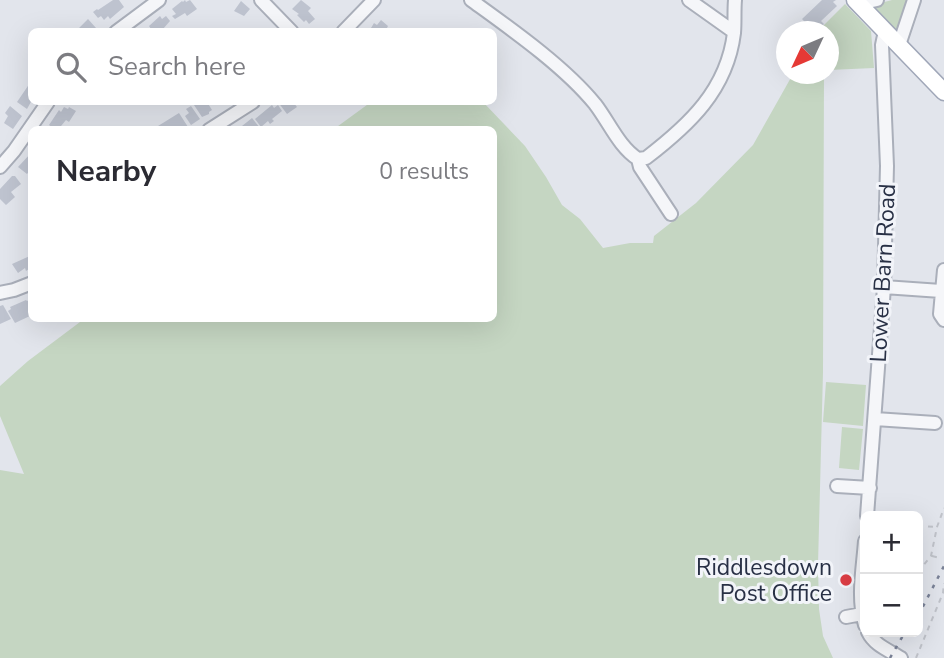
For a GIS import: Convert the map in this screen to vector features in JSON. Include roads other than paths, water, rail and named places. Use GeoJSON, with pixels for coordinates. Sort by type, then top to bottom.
{"type":"FeatureCollection","features":[{"type":"Feature","properties":{"kind":"main road"},"geometry":{"type":"LineString","coordinates":[[857,2],[944,92]]}},
{"type":"Feature","properties":{"kind":"street"},"geometry":{"type":"LineString","coordinates":[[121,28],[159,0]]}},
{"type":"Feature","properties":{"kind":"street"},"geometry":{"type":"LineString","coordinates":[[261,0],[288,28]]}},
{"type":"Feature","properties":{"kind":"street"},"geometry":{"type":"LineString","coordinates":[[347,28],[374,0]]}},
{"type":"Feature","properties":{"kind":"street"},"geometry":{"type":"LineString","coordinates":[[471,0],[569,78],[595,104],[614,132],[638,159],[646,158],[661,147],[703,106],[716,87],[734,32],[735,0]]}},
{"type":"Feature","properties":{"kind":"street"},"geometry":{"type":"LineString","coordinates":[[689,0],[734,32]]}},
{"type":"Feature","properties":{"kind":"street"},"geometry":{"type":"LineString","coordinates":[[857,2],[877,0]]}},
{"type":"Feature","properties":{"kind":"street"},"geometry":{"type":"LineString","coordinates":[[900,45],[914,0]]}},
{"type":"Feature","properties":{"kind":"street","name":"Lower Barn Road"},"geometry":{"type":"LineString","coordinates":[[868,511],[884,287],[887,166],[882,45],[885,31]]}},
{"type":"Feature","properties":{"kind":"street"},"geometry":{"type":"LineString","coordinates":[[31,126],[46,105]]}},
{"type":"Feature","properties":{"kind":"street"},"geometry":{"type":"LineString","coordinates":[[215,126],[248,105]]}},
{"type":"Feature","properties":{"kind":"street"},"geometry":{"type":"LineString","coordinates":[[0,167],[28,130]]}},
{"type":"Feature","properties":{"kind":"street"},"geometry":{"type":"LineString","coordinates":[[638,159],[640,167],[671,214]]}},
{"type":"Feature","properties":{"kind":"street"},"geometry":{"type":"LineString","coordinates":[[944,270],[940,314],[944,320]]}},
{"type":"Feature","properties":{"kind":"street"},"geometry":{"type":"LineString","coordinates":[[0,293],[28,285]]}},
{"type":"Feature","properties":{"kind":"street"},"geometry":{"type":"LineString","coordinates":[[884,287],[942,291]]}},
{"type":"Feature","properties":{"kind":"street"},"geometry":{"type":"LineString","coordinates":[[875,419],[935,423]]}},
{"type":"Feature","properties":{"kind":"street"},"geometry":{"type":"LineString","coordinates":[[837,486],[870,488]]}},
{"type":"Feature","properties":{"kind":"street"},"geometry":{"type":"LineString","coordinates":[[846,617],[860,619]]}},
{"type":"Feature","properties":{"kind":"street"},"geometry":{"type":"LineString","coordinates":[[872,637],[880,646],[901,658]]}},
{"type":"Feature","properties":{"kind":"railway"},"geometry":{"type":"LineString","coordinates":[[923,606],[944,566]]}},
{"type":"Feature","properties":{"kind":"railway"},"geometry":{"type":"LineString","coordinates":[[890,658],[902,637]]}},
{"type":"Feature","properties":{"kind":"place","name":"Riddlesdown Post Office"},"geometry":{"type":"Point","coordinates":[846,580]}}]}
